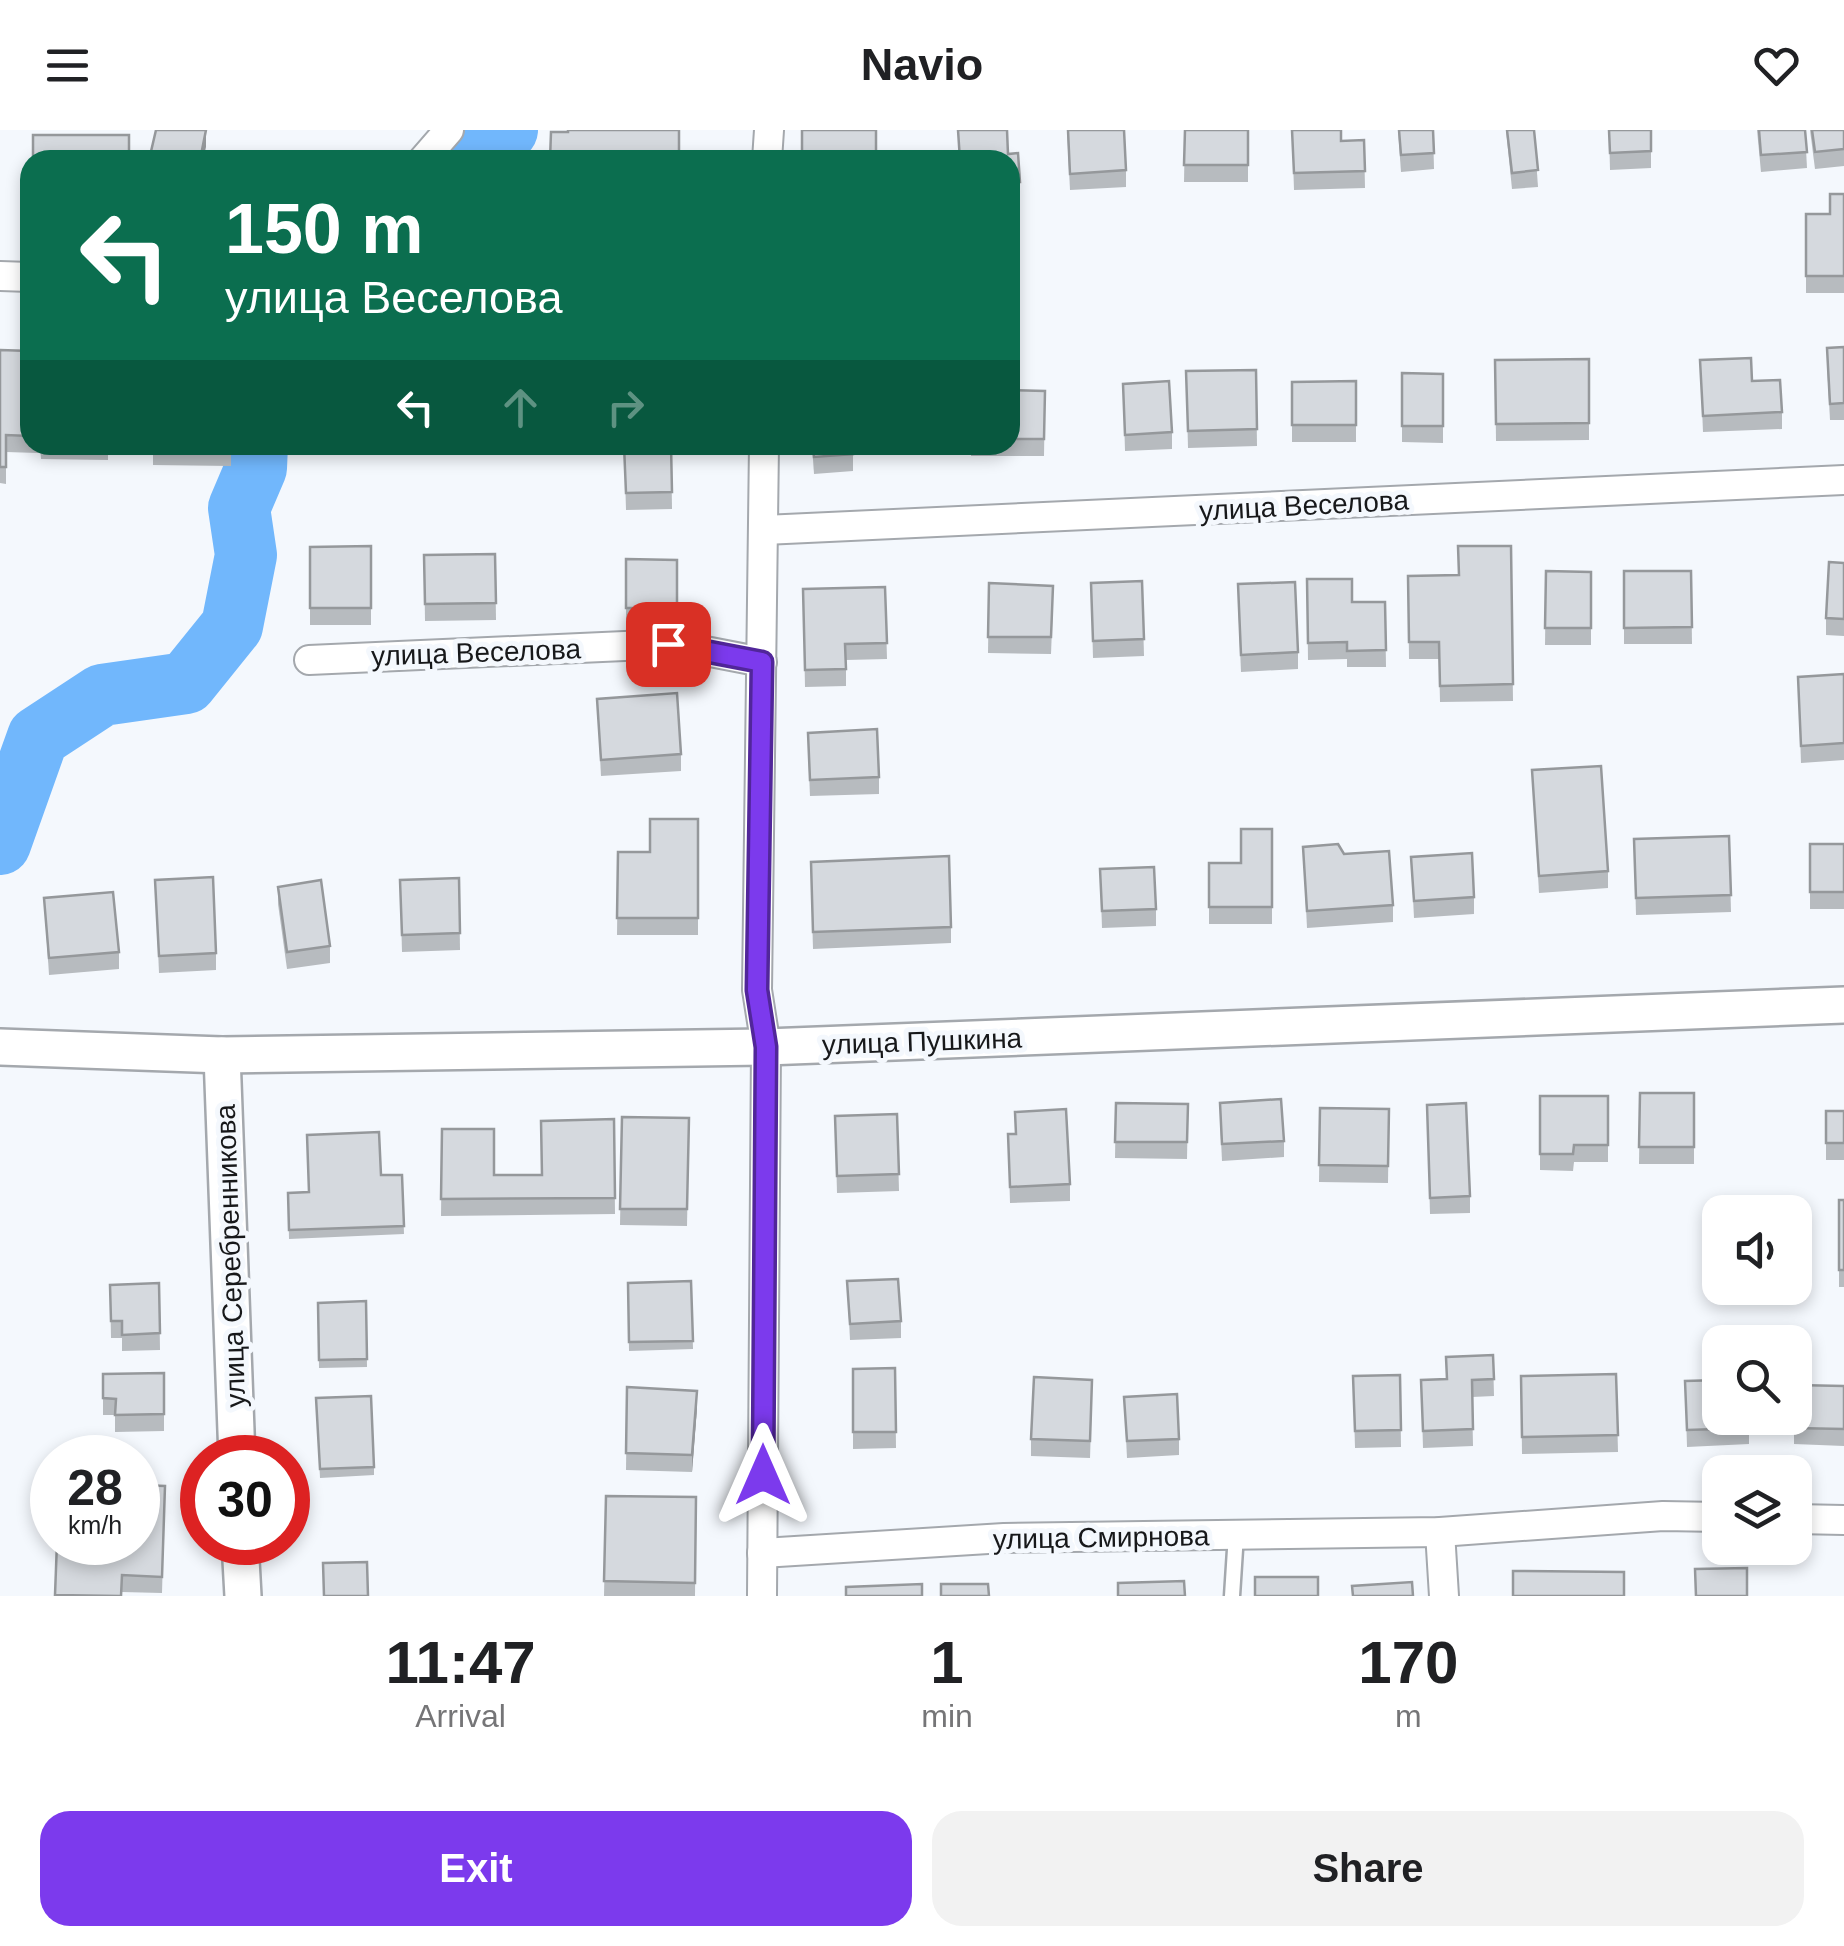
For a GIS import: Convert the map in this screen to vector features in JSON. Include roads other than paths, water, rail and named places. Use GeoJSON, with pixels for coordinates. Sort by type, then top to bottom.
{"type":"FeatureCollection","features":[{"type":"Feature","properties":{"kind":"street"},"geometry":{"type":"LineString","coordinates":[[432,150],[450,130]]}},
{"type":"Feature","properties":{"kind":"street"},"geometry":{"type":"LineString","coordinates":[[762,1596],[766,1047],[757,990],[764,455]]}},
{"type":"Feature","properties":{"kind":"street","name":"улица Веселова"},"geometry":{"type":"LineString","coordinates":[[764,530],[1844,480]]}},
{"type":"Feature","properties":{"kind":"street","name":"улица Веселова"},"geometry":{"type":"LineString","coordinates":[[309,660],[668,644],[762,662]]}},
{"type":"Feature","properties":{"kind":"street","name":"улица Пушкина"},"geometry":{"type":"LineString","coordinates":[[0,1047],[222,1055],[766,1047],[1844,1005]]}},
{"type":"Feature","properties":{"kind":"street","name":"улица Серебренникова"},"geometry":{"type":"LineString","coordinates":[[222,1055],[236,1435]]}},
{"type":"Feature","properties":{"kind":"street","name":"улица Смирнова"},"geometry":{"type":"LineString","coordinates":[[762,1553],[1004,1538],[1440,1532],[1664,1516],[1702,1517]]}},
{"type":"Feature","properties":{"kind":"street"},"geometry":{"type":"LineString","coordinates":[[1812,1519],[1844,1520]]}},
{"type":"Feature","properties":{"kind":"street"},"geometry":{"type":"LineString","coordinates":[[1440,1532],[1444,1596]]}},
{"type":"Feature","properties":{"kind":"street"},"geometry":{"type":"LineString","coordinates":[[241,1565],[242,1596]]}},
{"type":"Feature","properties":{"kind":"lane"},"geometry":{"type":"LineString","coordinates":[[1232,1596],[1236,1534]]}},
{"type":"Feature","properties":{"kind":"waterway"},"geometry":{"type":"LineString","coordinates":[[484,150],[507,130]]}},
{"type":"Feature","properties":{"kind":"waterway"},"geometry":{"type":"LineString","coordinates":[[0,844],[38,737],[102,695],[186,683],[232,626],[246,555],[239,508],[256,468],[257,455]]}}]}
